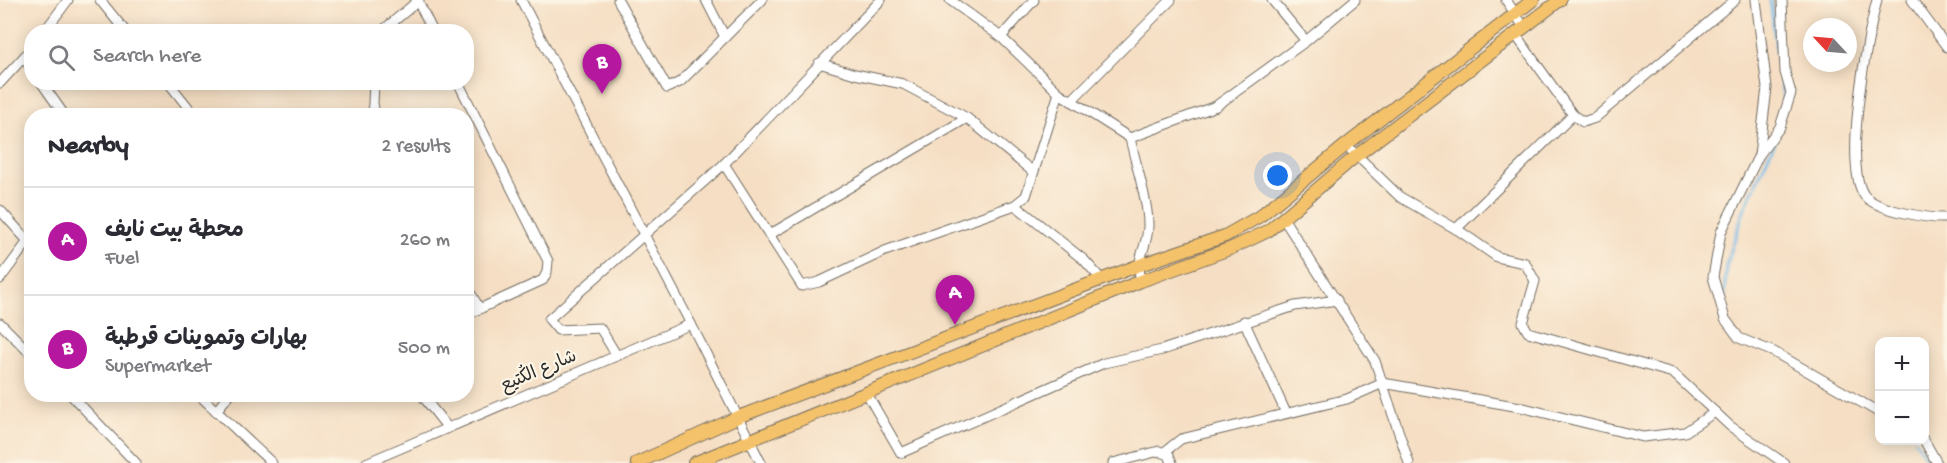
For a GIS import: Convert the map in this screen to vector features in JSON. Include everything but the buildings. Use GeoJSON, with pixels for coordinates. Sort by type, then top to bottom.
{"type":"FeatureCollection","features":[{"type":"Feature","properties":{"kind":"main road"},"geometry":{"type":"LineString","coordinates":[[637,463],[738,417],[1137,266],[1225,236],[1260,216],[1346,145],[1533,0]]}},
{"type":"Feature","properties":{"kind":"main road"},"geometry":{"type":"LineString","coordinates":[[694,463],[1141,281],[1232,248],[1268,231],[1356,156],[1560,0]]}},
{"type":"Feature","properties":{"kind":"street"},"geometry":{"type":"LineString","coordinates":[[50,24],[68,0]]}},
{"type":"Feature","properties":{"kind":"street"},"geometry":{"type":"LineString","coordinates":[[100,0],[120,24]]}},
{"type":"Feature","properties":{"kind":"street"},"geometry":{"type":"LineString","coordinates":[[521,0],[645,234],[761,463]]}},
{"type":"Feature","properties":{"kind":"street"},"geometry":{"type":"LineString","coordinates":[[618,0],[667,88],[680,82],[762,0]]}},
{"type":"Feature","properties":{"kind":"street"},"geometry":{"type":"LineString","coordinates":[[706,0],[725,37]]}},
{"type":"Feature","properties":{"kind":"street"},"geometry":{"type":"LineString","coordinates":[[617,356],[600,328],[558,330],[549,319],[724,164],[881,0]]}},
{"type":"Feature","properties":{"kind":"street"},"geometry":{"type":"LineString","coordinates":[[950,0],[1001,37],[1059,93],[1130,138],[1148,225],[1145,246],[1137,266],[1141,281]]}},
{"type":"Feature","properties":{"kind":"street"},"geometry":{"type":"LineString","coordinates":[[1001,37],[1034,0]]}},
{"type":"Feature","properties":{"kind":"street"},"geometry":{"type":"LineString","coordinates":[[1071,101],[1171,0]]}},
{"type":"Feature","properties":{"kind":"street"},"geometry":{"type":"LineString","coordinates":[[1272,0],[1305,41]]}},
{"type":"Feature","properties":{"kind":"street"},"geometry":{"type":"LineString","coordinates":[[1130,138],[1216,106],[1305,41],[1355,0]]}},
{"type":"Feature","properties":{"kind":"street"},"geometry":{"type":"LineString","coordinates":[[1506,0],[1515,13],[1520,30],[1573,115],[1583,122],[1594,118],[1735,0]]}},
{"type":"Feature","properties":{"kind":"street"},"geometry":{"type":"LineString","coordinates":[[1756,0],[1767,88],[1759,154]]}},
{"type":"Feature","properties":{"kind":"street"},"geometry":{"type":"LineString","coordinates":[[1782,0],[1785,72],[1791,93],[1780,127],[1759,154],[1721,232],[1713,277],[1725,319],[1740,338],[1774,352],[1875,410]]}},
{"type":"Feature","properties":{"kind":"street"},"geometry":{"type":"LineString","coordinates":[[1877,0],[1858,106],[1856,163],[1859,186],[1869,201],[1883,207],[1933,219],[1947,218]]}},
{"type":"Feature","properties":{"kind":"street"},"geometry":{"type":"LineString","coordinates":[[1912,0],[1947,48]]}},
{"type":"Feature","properties":{"kind":"street"},"geometry":{"type":"LineString","coordinates":[[391,24],[418,1],[429,24]]}},
{"type":"Feature","properties":{"kind":"street"},"geometry":{"type":"LineString","coordinates":[[0,83],[24,58]]}},
{"type":"Feature","properties":{"kind":"street"},"geometry":{"type":"LineString","coordinates":[[819,63],[855,74],[903,84],[966,118],[1032,171]]}},
{"type":"Feature","properties":{"kind":"street"},"geometry":{"type":"LineString","coordinates":[[47,90],[59,108]]}},
{"type":"Feature","properties":{"kind":"street"},"geometry":{"type":"LineString","coordinates":[[174,90],[189,108]]}},
{"type":"Feature","properties":{"kind":"street"},"geometry":{"type":"LineString","coordinates":[[373,90],[373,108]]}},
{"type":"Feature","properties":{"kind":"street"},"geometry":{"type":"LineString","coordinates":[[462,90],[471,108]]}},
{"type":"Feature","properties":{"kind":"street"},"geometry":{"type":"LineString","coordinates":[[724,164],[802,286],[819,282],[885,251],[1014,206],[1026,196],[1032,171],[1059,93]]}},
{"type":"Feature","properties":{"kind":"street"},"geometry":{"type":"LineString","coordinates":[[474,114],[548,261],[548,272],[543,280],[474,312]]}},
{"type":"Feature","properties":{"kind":"street"},"geometry":{"type":"LineString","coordinates":[[1456,229],[1573,115]]}},
{"type":"Feature","properties":{"kind":"street"},"geometry":{"type":"LineString","coordinates":[[769,235],[966,118]]}},
{"type":"Feature","properties":{"kind":"street"},"geometry":{"type":"LineString","coordinates":[[1346,145],[1400,197],[1456,229],[1497,257],[1525,263],[1535,280],[1523,323],[1528,332],[1673,373],[1730,426],[1784,463]]}},
{"type":"Feature","properties":{"kind":"street"},"geometry":{"type":"LineString","coordinates":[[1014,206],[1083,260],[1102,280]]}},
{"type":"Feature","properties":{"kind":"street"},"geometry":{"type":"LineString","coordinates":[[0,210],[24,233]]}},
{"type":"Feature","properties":{"kind":"street"},"geometry":{"type":"LineString","coordinates":[[1282,218],[1376,361],[1409,463]]}},
{"type":"Feature","properties":{"kind":"street"},"geometry":{"type":"LineString","coordinates":[[0,279],[24,245]]}},
{"type":"Feature","properties":{"kind":"street"},"geometry":{"type":"LineString","coordinates":[[474,299],[480,309]]}},
{"type":"Feature","properties":{"kind":"street"},"geometry":{"type":"LineString","coordinates":[[901,453],[1104,363],[1162,350],[1295,306],[1337,300]]}},
{"type":"Feature","properties":{"kind":"street"},"geometry":{"type":"LineString","coordinates":[[1244,321],[1286,413]]}},
{"type":"Feature","properties":{"kind":"street"},"geometry":{"type":"LineString","coordinates":[[0,323],[24,347]]}},
{"type":"Feature","properties":{"kind":"street","name":"شارع الكُتيع"},"geometry":{"type":"LineString","coordinates":[[366,463],[691,324]]}},
{"type":"Feature","properties":{"kind":"street"},"geometry":{"type":"LineString","coordinates":[[1163,453],[1181,439],[1347,399],[1383,383],[1520,407],[1643,437],[1685,432],[1714,412]]}},
{"type":"Feature","properties":{"kind":"street"},"geometry":{"type":"LineString","coordinates":[[866,392],[906,463]]}},
{"type":"Feature","properties":{"kind":"street"},"geometry":{"type":"LineString","coordinates":[[78,402],[136,463]]}},
{"type":"Feature","properties":{"kind":"street"},"geometry":{"type":"LineString","coordinates":[[206,402],[272,463]]}},
{"type":"Feature","properties":{"kind":"street"},"geometry":{"type":"LineString","coordinates":[[216,411],[223,402]]}},
{"type":"Feature","properties":{"kind":"street"},"geometry":{"type":"LineString","coordinates":[[427,402],[448,428]]}},
{"type":"Feature","properties":{"kind":"street"},"geometry":{"type":"LineString","coordinates":[[1926,445],[1937,463]]}},
{"type":"Feature","properties":{"kind":"street"},"geometry":{"type":"LineString","coordinates":[[1113,463],[1159,451],[1169,455],[1172,463]]}},
{"type":"Feature","properties":{"kind":"waterway"},"geometry":{"type":"LineString","coordinates":[[1770,0],[1784,103]]}},
{"type":"Feature","properties":{"kind":"waterway"},"geometry":{"type":"LineString","coordinates":[[1724,302],[1726,266],[1744,210],[1776,139]]}},
{"type":"Feature","properties":{"kind":"waterway"},"geometry":{"type":"LineString","coordinates":[[1918,445],[1930,463]]}},
{"type":"Feature","properties":{"kind":"place","name":"بهارات وتموينات قرطبة"},"geometry":{"type":"Point","coordinates":[602,94]}},
{"type":"Feature","properties":{"kind":"place","name":"محطة بيت نايف"},"geometry":{"type":"Point","coordinates":[955,325]}}]}
